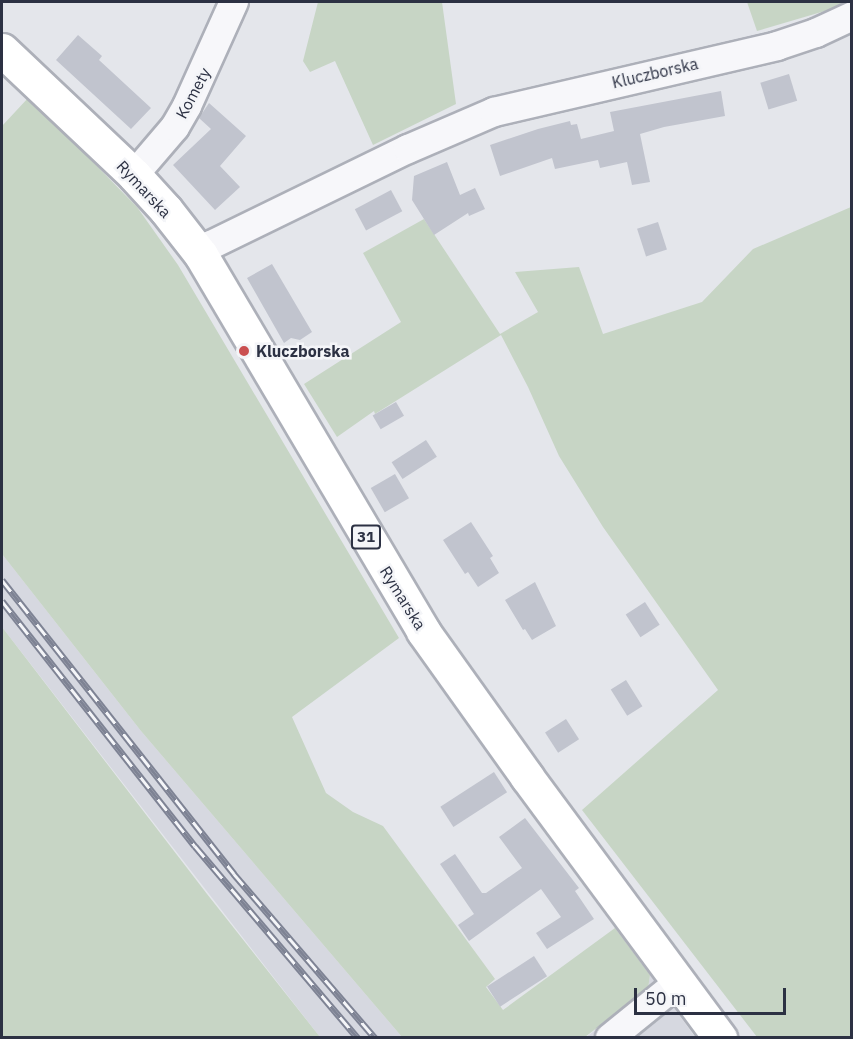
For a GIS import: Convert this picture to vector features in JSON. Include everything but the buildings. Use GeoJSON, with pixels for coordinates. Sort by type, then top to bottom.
{"type":"FeatureCollection","features":[{"type":"Feature","properties":{"kind":"main road","name":"Rymarska"},"geometry":{"type":"LineString","coordinates":[[2,50],[134,175],[166,210],[201,255],[423,631],[720,1038]]}},
{"type":"Feature","properties":{"kind":"street","name":"Komety"},"geometry":{"type":"LineString","coordinates":[[134,175],[175,127],[187,106],[234,2]]}},
{"type":"Feature","properties":{"kind":"street","name":"Kluczborska"},"geometry":{"type":"LineString","coordinates":[[201,255],[211,245],[455,126],[500,110],[777,46],[816,33],[852,16]]}},
{"type":"Feature","properties":{"kind":"street"},"geometry":{"type":"LineString","coordinates":[[610,1038],[641,1028],[678,983]]}},
{"type":"Feature","properties":{"kind":"shaded area"},"geometry":{"type":"Polygon","coordinates":[[[2,554],[141,731],[402,1037],[320,1037],[2,627],[2,554]]]}},
{"type":"Feature","properties":{"kind":"shaded area"},"geometry":{"type":"Polygon","coordinates":[[[650,975],[695,1037],[585,1038],[641,996],[648,989],[650,975]]]}},
{"type":"Feature","properties":{"kind":"green space"},"geometry":{"type":"Polygon","coordinates":[[[318,2],[442,2],[456,104],[373,145],[335,61],[310,72],[303,61],[318,2]]]}},
{"type":"Feature","properties":{"kind":"green space"},"geometry":{"type":"Polygon","coordinates":[[[747,2],[851,2],[852,3],[757,31],[747,2]]]}},
{"type":"Feature","properties":{"kind":"green space"},"geometry":{"type":"Polygon","coordinates":[[[29,97],[137,207],[178,265],[399,638],[292,717],[326,793],[353,812],[383,826],[495,979],[486,987],[503,1010],[615,928],[650,975],[648,989],[585,1037],[402,1037],[141,731],[2,554],[2,126],[29,97]]]}},
{"type":"Feature","properties":{"kind":"green space"},"geometry":{"type":"Polygon","coordinates":[[[851,207],[851,1037],[757,1037],[582,810],[718,690],[603,527],[559,456],[528,387],[501,335],[375,414],[374,411],[337,437],[304,384],[401,322],[363,253],[424,219],[500,334],[538,312],[515,272],[579,267],[603,334],[702,302],[753,249],[851,207]]]}},
{"type":"Feature","properties":{"kind":"green space"},"geometry":{"type":"Polygon","coordinates":[[[2,627],[207,894],[320,1037],[2,1037],[2,627]]]}},
{"type":"Feature","properties":{"kind":"railway"},"geometry":{"type":"LineString","coordinates":[[2,580],[234,874],[375,1038]]}},
{"type":"Feature","properties":{"kind":"railway"},"geometry":{"type":"LineString","coordinates":[[2,601],[195,846],[358,1038]]}},
{"type":"Feature","properties":{"kind":"place","name":"Kluczborska"},"geometry":{"type":"Point","coordinates":[244,351]}}]}
